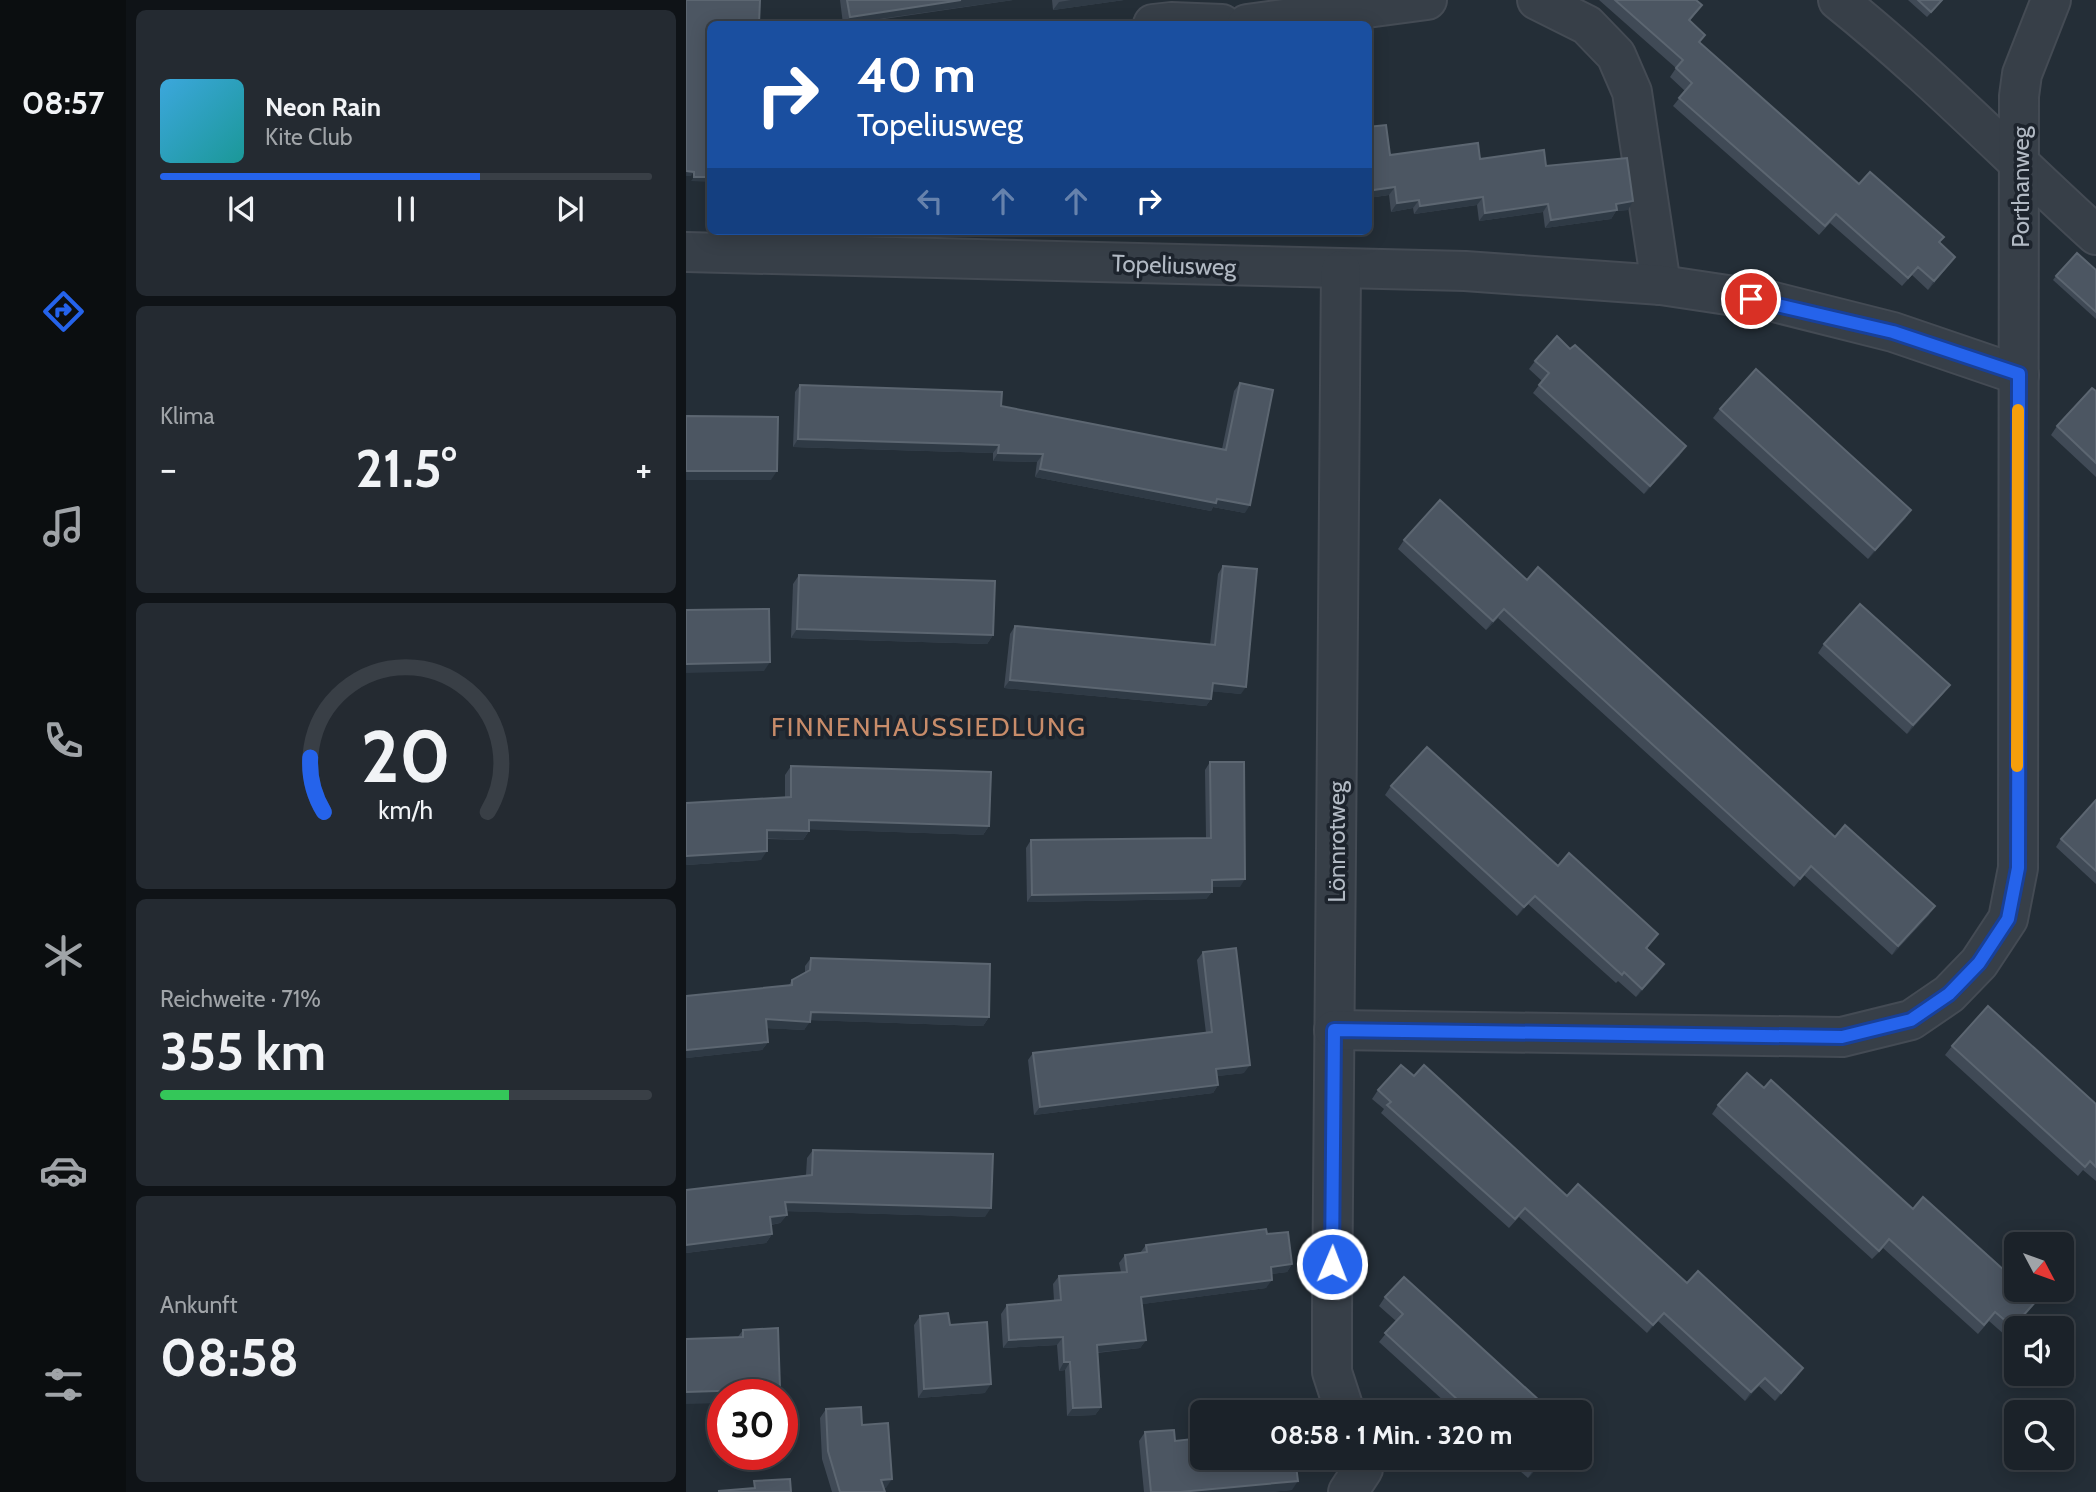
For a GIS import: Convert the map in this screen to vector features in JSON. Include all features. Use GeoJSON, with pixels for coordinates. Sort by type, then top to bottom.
{"type":"FeatureCollection","features":[{"type":"Feature","properties":{"kind":"street"},"geometry":{"type":"LineString","coordinates":[[1270,21],[1427,0]]}},
{"type":"Feature","properties":{"kind":"street"},"geometry":{"type":"LineString","coordinates":[[1537,0],[1587,25],[1616,55],[1632,92],[1661,285]]}},
{"type":"Feature","properties":{"kind":"street"},"geometry":{"type":"LineString","coordinates":[[1838,0],[1991,136],[2020,167],[2096,235]]}},
{"type":"Feature","properties":{"kind":"street","name":"Porthanweg"},"geometry":{"type":"LineString","coordinates":[[2019,374],[2022,74],[2049,2]]}},
{"type":"Feature","properties":{"kind":"street","name":"Topeliusweg"},"geometry":{"type":"LineString","coordinates":[[686,252],[1465,271],[1661,285],[1774,302],[1893,332],[2019,374]]}},
{"type":"Feature","properties":{"kind":"street","name":"Lönnrotweg"},"geometry":{"type":"LineString","coordinates":[[1341,270],[1332,1372],[1341,1400]]}},
{"type":"Feature","properties":{"kind":"street"},"geometry":{"type":"LineString","coordinates":[[1334,1030],[1842,1037],[1911,1020],[1949,994],[1979,963],[2008,919],[2018,868],[2019,374]]}},
{"type":"Feature","properties":{"kind":"street"},"geometry":{"type":"LineString","coordinates":[[1348,1492],[1362,1470]]}},
{"type":"Feature","properties":{"kind":"building"},"geometry":{"type":"Polygon","coordinates":[[[686,0],[760,0],[759,21],[707,21],[707,177],[694,177],[694,172],[686,171],[686,0]]]}},
{"type":"Feature","properties":{"kind":"building"},"geometry":{"type":"Polygon","coordinates":[[[847,0],[961,0],[850,17],[847,0]]]}},
{"type":"Feature","properties":{"kind":"building"},"geometry":{"type":"Polygon","coordinates":[[[1615,0],[1696,0],[1702,5],[1689,20],[1705,35],[1699,42],[1859,184],[1870,172],[1944,237],[1939,242],[1955,257],[1934,281],[1918,267],[1908,278],[1836,214],[1825,226],[1679,98],[1692,83],[1676,68],[1683,60],[1615,0]]]}},
{"type":"Feature","properties":{"kind":"building"},"geometry":{"type":"Polygon","coordinates":[[[1918,0],[1942,0],[1931,12],[1918,0]]]}},
{"type":"Feature","properties":{"kind":"building"},"geometry":{"type":"Polygon","coordinates":[[[1386,125],[1390,155],[1478,143],[1480,159],[1544,150],[1546,166],[1627,158],[1633,201],[1616,204],[1617,210],[1551,220],[1548,204],[1485,213],[1483,197],[1420,206],[1419,200],[1397,203],[1395,187],[1373,190],[1372,127],[1386,125]]]}},
{"type":"Feature","properties":{"kind":"building"},"geometry":{"type":"Polygon","coordinates":[[[2077,253],[2096,270],[2096,312],[2056,276],[2077,253]]]}},
{"type":"Feature","properties":{"kind":"building"},"geometry":{"type":"Polygon","coordinates":[[[1557,336],[1570,349],[1575,345],[1686,446],[1650,486],[1539,385],[1549,373],[1535,361],[1557,336]]]}},
{"type":"Feature","properties":{"kind":"building"},"geometry":{"type":"Polygon","coordinates":[[[1756,369],[1911,510],[1875,550],[1720,409],[1756,369]]]}},
{"type":"Feature","properties":{"kind":"building"},"geometry":{"type":"Polygon","coordinates":[[[1240,383],[1273,390],[1250,505],[1217,499],[1216,503],[1040,469],[1043,454],[998,453],[999,445],[798,439],[800,385],[1002,392],[1001,406],[1226,450],[1240,383]]]}},
{"type":"Feature","properties":{"kind":"building"},"geometry":{"type":"Polygon","coordinates":[[[2092,388],[2096,391],[2096,463],[2057,426],[2092,388]]]}},
{"type":"Feature","properties":{"kind":"building"},"geometry":{"type":"Polygon","coordinates":[[[686,416],[778,417],[777,471],[686,471],[686,416]]]}},
{"type":"Feature","properties":{"kind":"building"},"geometry":{"type":"Polygon","coordinates":[[[1440,500],[1527,580],[1538,567],[1835,837],[1845,825],[1935,906],[1898,946],[1811,866],[1800,879],[1504,609],[1493,621],[1404,540],[1440,500]]]}},
{"type":"Feature","properties":{"kind":"building"},"geometry":{"type":"Polygon","coordinates":[[[1223,566],[1257,569],[1246,687],[1213,683],[1211,699],[1010,680],[1015,626],[1215,645],[1223,566]]]}},
{"type":"Feature","properties":{"kind":"building"},"geometry":{"type":"Polygon","coordinates":[[[799,575],[995,581],[993,635],[797,629],[799,575]]]}},
{"type":"Feature","properties":{"kind":"building"},"geometry":{"type":"Polygon","coordinates":[[[1860,604],[1950,685],[1913,725],[1824,644],[1860,604]]]}},
{"type":"Feature","properties":{"kind":"building"},"geometry":{"type":"Polygon","coordinates":[[[769,609],[770,662],[686,664],[686,610],[769,609]]]}},
{"type":"Feature","properties":{"kind":"building"},"geometry":{"type":"Polygon","coordinates":[[[1427,747],[1558,866],[1569,853],[1658,934],[1646,948],[1664,964],[1642,989],[1624,972],[1622,975],[1535,896],[1524,907],[1391,786],[1427,747]]]}},
{"type":"Feature","properties":{"kind":"building"},"geometry":{"type":"Polygon","coordinates":[[[1210,762],[1244,762],[1245,879],[1212,880],[1212,892],[1032,895],[1031,840],[1211,838],[1210,762]]]}},
{"type":"Feature","properties":{"kind":"building"},"geometry":{"type":"Polygon","coordinates":[[[791,766],[991,772],[989,826],[809,820],[809,831],[767,830],[767,851],[686,856],[686,803],[791,797],[791,766]]]}},
{"type":"Feature","properties":{"kind":"building"},"geometry":{"type":"Polygon","coordinates":[[[2096,800],[2096,871],[2061,839],[2096,800]]]}},
{"type":"Feature","properties":{"kind":"building"},"geometry":{"type":"Polygon","coordinates":[[[1236,948],[1250,1065],[1216,1069],[1218,1085],[1040,1107],[1033,1053],[1212,1032],[1203,952],[1236,948]]]}},
{"type":"Feature","properties":{"kind":"building"},"geometry":{"type":"Polygon","coordinates":[[[811,958],[990,964],[989,1017],[811,1012],[810,1022],[766,1019],[768,1042],[686,1050],[686,996],[792,985],[792,980],[810,970],[811,958]]]}},
{"type":"Feature","properties":{"kind":"building"},"geometry":{"type":"Polygon","coordinates":[[[1988,1006],[2096,1104],[2096,1167],[2090,1161],[2085,1167],[1952,1046],[1988,1006]]]}},
{"type":"Feature","properties":{"kind":"building"},"geometry":{"type":"Polygon","coordinates":[[[1401,1065],[1414,1076],[1424,1065],[1567,1196],[1578,1184],[1687,1283],[1698,1271],[1803,1368],[1781,1393],[1765,1378],[1751,1392],[1664,1313],[1653,1325],[1525,1208],[1515,1219],[1387,1105],[1391,1102],[1378,1090],[1401,1065]]]}},
{"type":"Feature","properties":{"kind":"building"},"geometry":{"type":"Polygon","coordinates":[[[1747,1073],[1764,1088],[1771,1080],[1913,1209],[1923,1197],[2004,1270],[2004,1302],[2035,1302],[2023,1316],[2004,1316],[2004,1320],[1995,1312],[1984,1325],[1889,1239],[1879,1251],[1718,1105],[1747,1073]]]}},
{"type":"Feature","properties":{"kind":"building"},"geometry":{"type":"Polygon","coordinates":[[[813,1150],[993,1154],[991,1208],[785,1202],[787,1215],[770,1217],[772,1234],[686,1245],[686,1190],[812,1175],[813,1150]]]}},
{"type":"Feature","properties":{"kind":"building"},"geometry":{"type":"Polygon","coordinates":[[[1266,1229],[1267,1234],[1288,1232],[1292,1264],[1271,1267],[1272,1280],[1141,1297],[1146,1340],[1097,1345],[1101,1407],[1073,1408],[1070,1362],[1064,1362],[1063,1337],[1009,1340],[1007,1305],[1061,1300],[1059,1276],[1127,1272],[1125,1255],[1147,1252],[1146,1245],[1266,1229]]]}},
{"type":"Feature","properties":{"kind":"building"},"geometry":{"type":"Polygon","coordinates":[[[1404,1277],[1539,1400],[1458,1400],[1385,1333],[1403,1314],[1385,1297],[1404,1277]]]}},
{"type":"Feature","properties":{"kind":"building"},"geometry":{"type":"Polygon","coordinates":[[[948,1313],[950,1325],[987,1322],[991,1384],[924,1389],[920,1316],[948,1313]]]}},
{"type":"Feature","properties":{"kind":"building"},"geometry":{"type":"Polygon","coordinates":[[[778,1328],[780,1379],[707,1379],[707,1391],[686,1392],[686,1339],[743,1337],[743,1330],[778,1328]]]}},
{"type":"Feature","properties":{"kind":"building"},"geometry":{"type":"Polygon","coordinates":[[[861,1407],[862,1425],[888,1423],[892,1479],[881,1480],[885,1492],[840,1492],[828,1451],[826,1409],[861,1407]]]}},
{"type":"Feature","properties":{"kind":"building"},"geometry":{"type":"Polygon","coordinates":[[[1174,1430],[1175,1441],[1190,1439],[1190,1470],[1297,1470],[1298,1481],[1180,1492],[1151,1492],[1145,1432],[1174,1430]]]}},
{"type":"Feature","properties":{"kind":"building"},"geometry":{"type":"Polygon","coordinates":[[[790,1479],[791,1492],[719,1492],[755,1488],[754,1481],[790,1479]]]}},
{"type":"Feature","properties":{"kind":"slow traffic"},"geometry":{"type":"LineString","coordinates":[[2017,766],[2018,410]]}},
{"type":"Feature","properties":{"kind":"district","name":"FINNENHAUSSIEDLUNG"},"geometry":{"type":"Point","coordinates":[929,727]}},
{"type":"Feature","properties":{"kind":"route"},"geometry":{"type":"LineString","coordinates":[[1332,1264],[1334,1030],[1842,1037],[1911,1020],[1949,994],[1979,963],[2008,919],[2018,868],[2019,374],[1893,332],[1774,302],[1751,299]]}}]}
